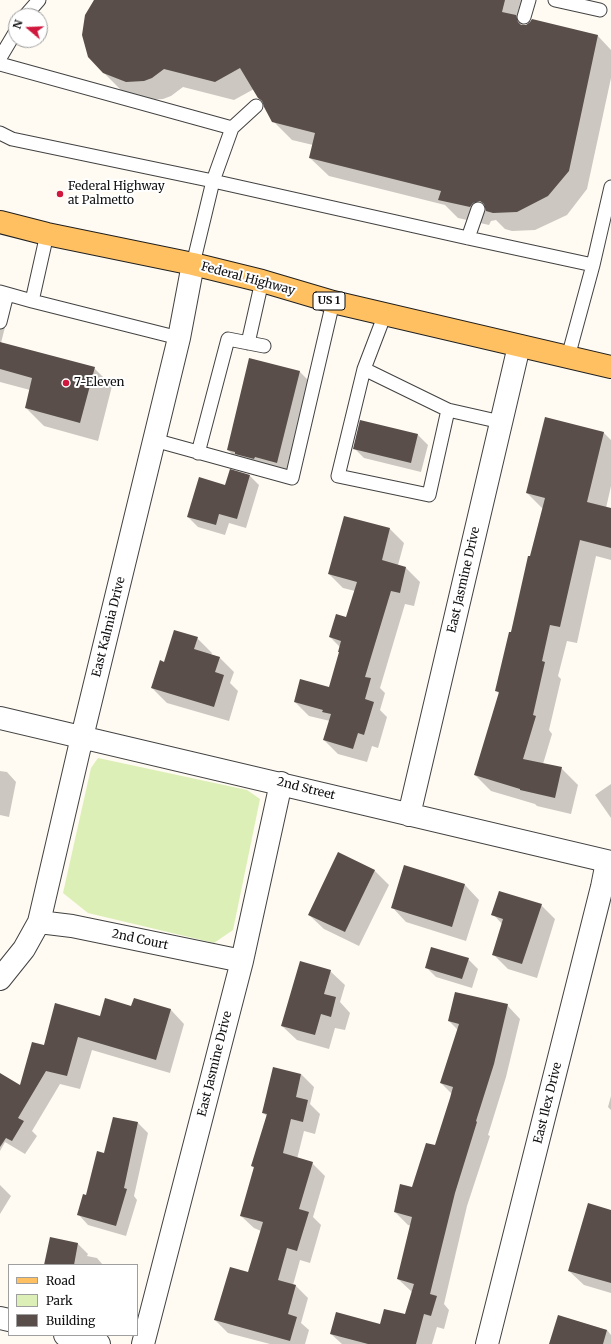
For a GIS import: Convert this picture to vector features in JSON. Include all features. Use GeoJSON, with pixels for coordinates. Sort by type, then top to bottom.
{"type":"FeatureCollection","features":[{"type":"Feature","properties":{"kind":"main road","name":"Federal Highway"},"geometry":{"type":"LineString","coordinates":[[0,222],[48,234],[193,264],[262,281],[333,302],[611,367]]}},
{"type":"Feature","properties":{"kind":"street","name":"East Kalmia Drive"},"geometry":{"type":"LineString","coordinates":[[0,979],[24,949],[39,922],[82,737],[179,338],[193,264]]}},
{"type":"Feature","properties":{"kind":"street","name":"East Jasmine Drive"},"geometry":{"type":"LineString","coordinates":[[409,815],[519,346]]}},
{"type":"Feature","properties":{"kind":"street","name":"2nd Street"},"geometry":{"type":"LineString","coordinates":[[0,718],[281,783],[609,862]]}},
{"type":"Feature","properties":{"kind":"street","name":"East Jasmine Drive"},"geometry":{"type":"LineString","coordinates":[[143,1344],[242,961],[281,783]]}},
{"type":"Feature","properties":{"kind":"street","name":"East Ilex Drive"},"geometry":{"type":"LineString","coordinates":[[487,1344],[609,862]]}},
{"type":"Feature","properties":{"kind":"street","name":"2nd Court"},"geometry":{"type":"LineString","coordinates":[[39,922],[72,926],[242,961]]}},
{"type":"Feature","properties":{"kind":"street"},"geometry":{"type":"LineString","coordinates":[[69,1336],[99,1344]]}},
{"type":"Feature","properties":{"kind":"lane"},"geometry":{"type":"LineString","coordinates":[[32,8],[39,0]]}},
{"type":"Feature","properties":{"kind":"lane"},"geometry":{"type":"LineString","coordinates":[[524,17],[529,0]]}},
{"type":"Feature","properties":{"kind":"lane"},"geometry":{"type":"LineString","coordinates":[[555,0],[600,10]]}},
{"type":"Feature","properties":{"kind":"lane"},"geometry":{"type":"LineString","coordinates":[[0,58],[8,44]]}},
{"type":"Feature","properties":{"kind":"lane"},"geometry":{"type":"LineString","coordinates":[[0,64],[232,128]]}},
{"type":"Feature","properties":{"kind":"lane"},"geometry":{"type":"LineString","coordinates":[[193,264],[213,181],[232,128],[256,106]]}},
{"type":"Feature","properties":{"kind":"lane"},"geometry":{"type":"LineString","coordinates":[[0,133],[12,139],[213,181],[593,265]]}},
{"type":"Feature","properties":{"kind":"lane"},"geometry":{"type":"LineString","coordinates":[[568,357],[593,265],[611,187]]}},
{"type":"Feature","properties":{"kind":"lane"},"geometry":{"type":"LineString","coordinates":[[468,238],[478,209]]}},
{"type":"Feature","properties":{"kind":"lane"},"geometry":{"type":"LineString","coordinates":[[32,300],[48,234]]}},
{"type":"Feature","properties":{"kind":"lane"},"geometry":{"type":"LineString","coordinates":[[248,343],[262,281]]}},
{"type":"Feature","properties":{"kind":"lane"},"geometry":{"type":"LineString","coordinates":[[0,322],[4,293],[179,338]]}},
{"type":"Feature","properties":{"kind":"lane"},"geometry":{"type":"LineString","coordinates":[[154,440],[292,478],[333,302]]}},
{"type":"Feature","properties":{"kind":"lane"},"geometry":{"type":"LineString","coordinates":[[385,314],[364,369],[338,476],[429,495],[448,410]]}},
{"type":"Feature","properties":{"kind":"lane"},"geometry":{"type":"LineString","coordinates":[[198,453],[228,339],[264,346]]}},
{"type":"Feature","properties":{"kind":"lane"},"geometry":{"type":"LineString","coordinates":[[364,369],[448,410],[501,422]]}},
{"type":"Feature","properties":{"kind":"green space"},"geometry":{"type":"Polygon","coordinates":[[[98,758],[247,790],[260,799],[233,930],[214,943],[88,913],[63,893],[91,768],[98,758]]]}},
{"type":"Feature","properties":{"kind":"building"},"geometry":{"type":"Polygon","coordinates":[[[94,0],[505,0],[502,12],[516,15],[518,22],[521,25],[526,25],[532,19],[598,35],[569,171],[548,196],[517,212],[493,213],[486,211],[484,204],[480,201],[473,203],[470,207],[438,200],[441,191],[309,158],[315,133],[272,122],[262,101],[258,98],[240,68],[215,82],[164,69],[152,78],[144,81],[126,82],[103,73],[88,57],[82,35],[85,15],[94,0]]]}},
{"type":"Feature","properties":{"kind":"building"},"geometry":{"type":"Polygon","coordinates":[[[0,342],[95,367],[80,423],[25,408],[32,378],[0,369],[0,342]]]}},
{"type":"Feature","properties":{"kind":"building"},"geometry":{"type":"Polygon","coordinates":[[[249,358],[300,371],[277,463],[255,457],[254,459],[235,454],[235,452],[227,450],[249,358]]]}},
{"type":"Feature","properties":{"kind":"building"},"geometry":{"type":"Polygon","coordinates":[[[545,417],[604,432],[587,502],[611,508],[611,548],[580,540],[560,627],[550,625],[542,661],[545,662],[533,715],[536,716],[523,759],[562,767],[555,798],[520,790],[474,775],[499,692],[495,691],[509,632],[511,632],[528,556],[530,556],[545,498],[526,493],[545,417]]]}},
{"type":"Feature","properties":{"kind":"building"},"geometry":{"type":"Polygon","coordinates":[[[360,420],[418,434],[411,463],[353,449],[360,420]]]}},
{"type":"Feature","properties":{"kind":"building"},"geometry":{"type":"Polygon","coordinates":[[[230,469],[250,475],[237,519],[219,514],[216,525],[187,517],[199,477],[225,485],[230,469]]]}},
{"type":"Feature","properties":{"kind":"building"},"geometry":{"type":"Polygon","coordinates":[[[344,516],[390,528],[382,560],[406,567],[400,593],[391,591],[365,677],[371,678],[365,699],[374,702],[364,735],[358,733],[353,749],[323,740],[331,714],[322,712],[323,710],[294,702],[300,679],[329,687],[339,652],[341,641],[329,637],[336,614],[346,617],[357,582],[328,574],[344,516]]]}},
{"type":"Feature","properties":{"kind":"building"},"geometry":{"type":"Polygon","coordinates":[[[174,630],[198,637],[194,649],[220,657],[215,672],[224,675],[214,707],[151,688],[160,660],[164,662],[174,630]]]}},
{"type":"Feature","properties":{"kind":"building"},"geometry":{"type":"Polygon","coordinates":[[[338,852],[375,870],[345,932],[308,915],[338,852]]]}},
{"type":"Feature","properties":{"kind":"building"},"geometry":{"type":"Polygon","coordinates":[[[404,865],[465,884],[452,927],[391,908],[404,865]]]}},
{"type":"Feature","properties":{"kind":"building"},"geometry":{"type":"Polygon","coordinates":[[[499,891],[542,904],[522,964],[492,955],[503,919],[491,915],[499,891]]]}},
{"type":"Feature","properties":{"kind":"building"},"geometry":{"type":"Polygon","coordinates":[[[431,947],[469,958],[462,979],[425,968],[431,947]]]}},
{"type":"Feature","properties":{"kind":"building"},"geometry":{"type":"Polygon","coordinates":[[[300,961],[331,970],[324,994],[336,997],[331,1017],[321,1014],[315,1035],[281,1026],[300,961]]]}},
{"type":"Feature","properties":{"kind":"building"},"geometry":{"type":"Polygon","coordinates":[[[455,992],[508,1004],[494,1064],[455,1193],[430,1294],[437,1296],[431,1316],[424,1314],[416,1344],[368,1344],[330,1334],[336,1312],[380,1324],[384,1309],[405,1314],[414,1284],[397,1279],[412,1217],[394,1212],[400,1184],[412,1187],[426,1143],[435,1145],[450,1098],[453,1087],[440,1083],[459,1024],[448,1021],[455,992]]]}},
{"type":"Feature","properties":{"kind":"building"},"geometry":{"type":"Polygon","coordinates":[[[105,998],[131,1006],[134,998],[171,1009],[156,1060],[78,1037],[67,1076],[46,1071],[18,1118],[24,1121],[12,1141],[6,1138],[0,1147],[0,1073],[20,1085],[32,1042],[44,1045],[55,1003],[100,1016],[105,998]]]}},
{"type":"Feature","properties":{"kind":"building"},"geometry":{"type":"Polygon","coordinates":[[[273,1067],[301,1074],[296,1097],[308,1100],[303,1122],[291,1119],[283,1153],[313,1162],[299,1209],[309,1212],[297,1251],[287,1248],[278,1280],[296,1285],[288,1314],[297,1317],[290,1341],[214,1320],[230,1267],[248,1272],[263,1222],[240,1216],[254,1167],[251,1166],[267,1114],[262,1113],[273,1067]]]}},
{"type":"Feature","properties":{"kind":"building"},"geometry":{"type":"Polygon","coordinates":[[[113,1117],[138,1122],[124,1188],[127,1189],[116,1226],[77,1215],[83,1194],[86,1195],[97,1151],[104,1153],[113,1117]]]}},
{"type":"Feature","properties":{"kind":"building"},"geometry":{"type":"Polygon","coordinates":[[[588,1203],[611,1210],[611,1283],[568,1271],[588,1203]]]}},
{"type":"Feature","properties":{"kind":"building"},"geometry":{"type":"Polygon","coordinates":[[[50,1237],[78,1243],[74,1264],[44,1264],[50,1237]]]}},
{"type":"Feature","properties":{"kind":"building"},"geometry":{"type":"Polygon","coordinates":[[[558,1315],[607,1330],[603,1344],[549,1344],[558,1315]]]}},
{"type":"Feature","properties":{"kind":"place","name":"Federal Highway at Palmetto"},"geometry":{"type":"Point","coordinates":[60,194]}},
{"type":"Feature","properties":{"kind":"place","name":"7-Eleven"},"geometry":{"type":"Point","coordinates":[66,383]}}]}
